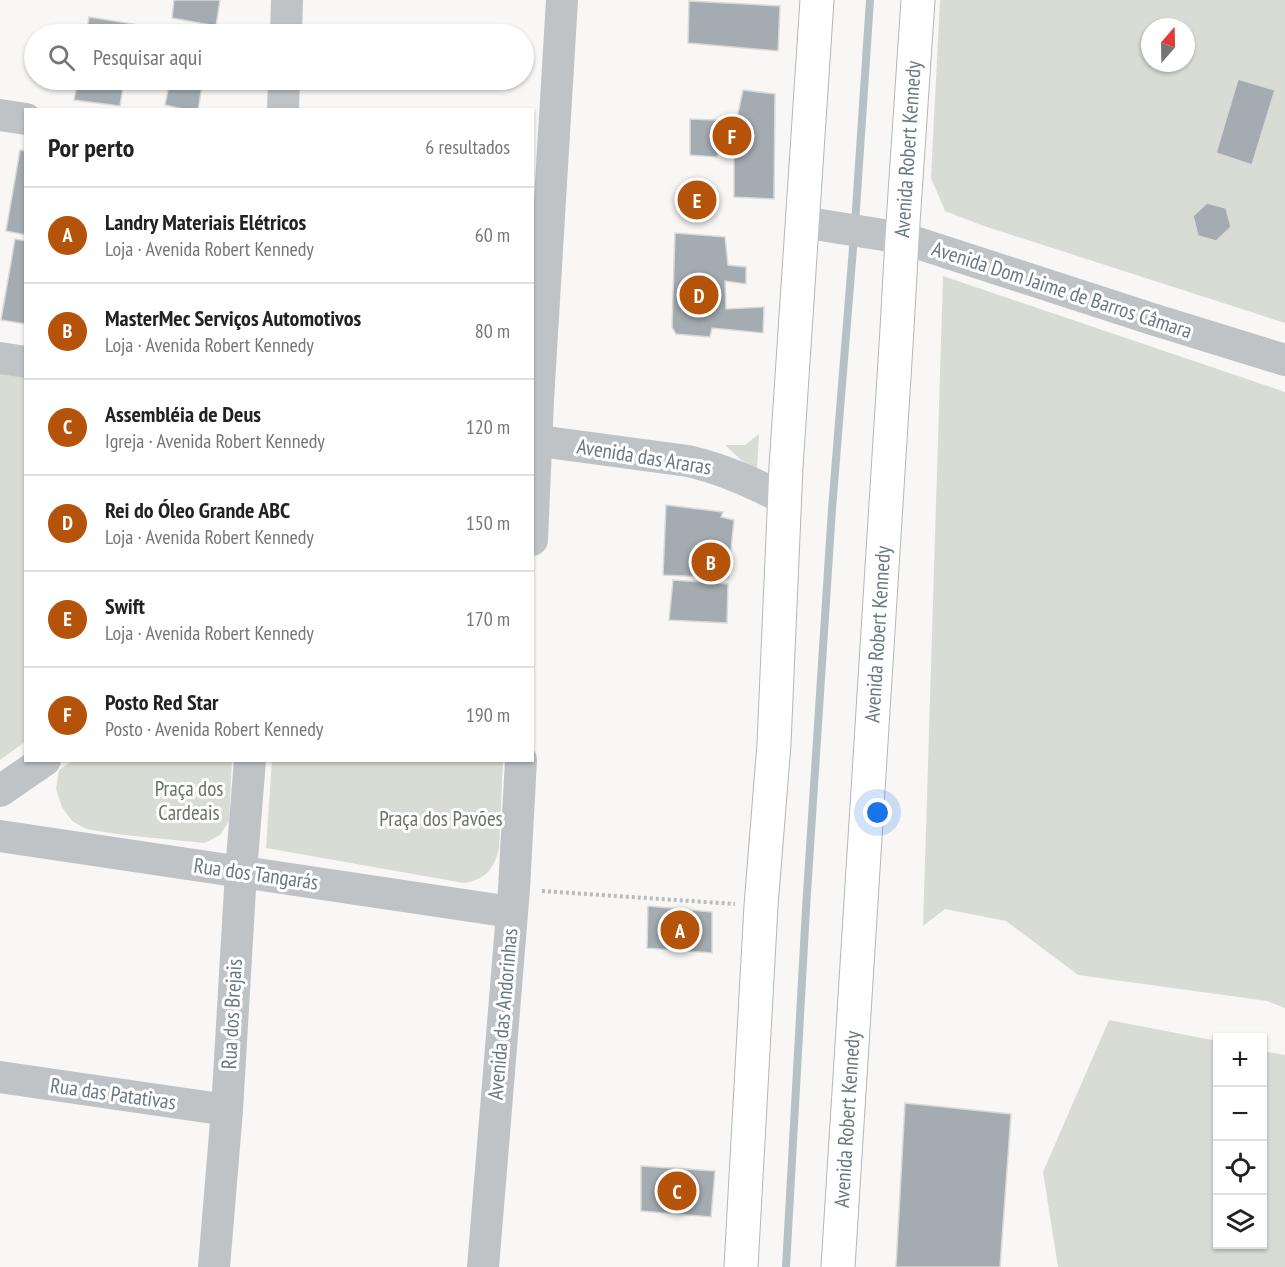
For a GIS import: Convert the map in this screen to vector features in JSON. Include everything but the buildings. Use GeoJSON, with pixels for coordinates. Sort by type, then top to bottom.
{"type":"FeatureCollection","features":[{"type":"Feature","properties":{"kind":"main road"},"geometry":{"type":"LineString","coordinates":[[741,1267],[761,906],[774,744],[785,499],[814,224],[817,0]]}},
{"type":"Feature","properties":{"kind":"main road","name":"Avenida Robert Kennedy"},"geometry":{"type":"LineString","coordinates":[[838,1267],[897,329],[889,236],[918,0]]}},
{"type":"Feature","properties":{"kind":"street"},"geometry":{"type":"LineString","coordinates":[[286,24],[287,0]]}},
{"type":"Feature","properties":{"kind":"street"},"geometry":{"type":"LineString","coordinates":[[534,494],[535,402],[562,0]]}},
{"type":"Feature","properties":{"kind":"street"},"geometry":{"type":"LineString","coordinates":[[283,108],[284,90]]}},
{"type":"Feature","properties":{"kind":"street"},"geometry":{"type":"LineString","coordinates":[[0,115],[24,119]]}},
{"type":"Feature","properties":{"kind":"street","name":"Avenida Dom Jaime de Barros Câmara"},"geometry":{"type":"LineString","coordinates":[[814,224],[889,236],[1285,360]]}},
{"type":"Feature","properties":{"kind":"street"},"geometry":{"type":"LineString","coordinates":[[0,358],[24,362]]}},
{"type":"Feature","properties":{"kind":"street","name":"Avenida das Araras"},"geometry":{"type":"LineString","coordinates":[[534,440],[697,463],[741,477],[785,499]]}},
{"type":"Feature","properties":{"kind":"street"},"geometry":{"type":"LineString","coordinates":[[0,792],[42,762]]}},
{"type":"Feature","properties":{"kind":"street","name":"Rua dos Brejais"},"geometry":{"type":"LineString","coordinates":[[214,1267],[227,1110],[250,762]]}},
{"type":"Feature","properties":{"kind":"street","name":"Avenida das Andorinhas"},"geometry":{"type":"LineString","coordinates":[[483,1267],[513,901],[521,762]]}},
{"type":"Feature","properties":{"kind":"street","name":"Rua dos Tangarás"},"geometry":{"type":"LineString","coordinates":[[0,836],[241,872],[513,901]]}},
{"type":"Feature","properties":{"kind":"street","name":"Rua das Patativas"},"geometry":{"type":"LineString","coordinates":[[0,1077],[227,1110]]}},
{"type":"Feature","properties":{"kind":"path"},"geometry":{"type":"LineString","coordinates":[[513,901],[761,906]]}},
{"type":"Feature","properties":{"kind":"green space"},"geometry":{"type":"Polygon","coordinates":[[[940,0],[1285,0],[1285,323],[981,225],[945,211],[931,178],[940,0]]]}},
{"type":"Feature","properties":{"kind":"green space"},"geometry":{"type":"Polygon","coordinates":[[[943,276],[1285,392],[1285,1008],[1267,1001],[1078,975],[1006,921],[945,909],[923,926],[943,276]]]}},
{"type":"Feature","properties":{"kind":"green space"},"geometry":{"type":"Polygon","coordinates":[[[0,374],[24,378],[24,743],[0,760],[0,374]]]}},
{"type":"Feature","properties":{"kind":"green space"},"geometry":{"type":"Polygon","coordinates":[[[759,434],[757,470],[741,460],[725,445],[745,445],[759,434]]]}},
{"type":"Feature","properties":{"kind":"green space","name":"Praça dos Cardeais"},"geometry":{"type":"Polygon","coordinates":[[[71,762],[232,762],[229,821],[220,835],[205,843],[86,829],[72,821],[62,807],[56,789],[59,770],[71,762]]]}},
{"type":"Feature","properties":{"kind":"green space","name":"Praça dos Pavões"},"geometry":{"type":"Polygon","coordinates":[[[272,762],[503,762],[499,850],[491,869],[478,879],[464,883],[266,848],[272,762]]]}},
{"type":"Feature","properties":{"kind":"green space"},"geometry":{"type":"Polygon","coordinates":[[[1109,1020],[1213,1040],[1213,1249],[1267,1249],[1267,1052],[1285,1055],[1285,1267],[1058,1267],[1043,1172],[1109,1020]]]}},
{"type":"Feature","properties":{"kind":"waterway"},"geometry":{"type":"LineString","coordinates":[[855,224],[870,0]]}},
{"type":"Feature","properties":{"kind":"waterway"},"geometry":{"type":"LineString","coordinates":[[786,1267],[832,509],[854,236]]}},
{"type":"Feature","properties":{"kind":"place","name":"Posto Red Star"},"geometry":{"type":"Point","coordinates":[732,136]}},
{"type":"Feature","properties":{"kind":"place","name":"Swift"},"geometry":{"type":"Point","coordinates":[697,200]}},
{"type":"Feature","properties":{"kind":"place","name":"Rei do Óleo Grande ABC"},"geometry":{"type":"Point","coordinates":[699,295]}},
{"type":"Feature","properties":{"kind":"place","name":"MasterMec Serviços Automotivos"},"geometry":{"type":"Point","coordinates":[711,562]}},
{"type":"Feature","properties":{"kind":"place","name":"Landry Materiais Elétricos"},"geometry":{"type":"Point","coordinates":[680,930]}},
{"type":"Feature","properties":{"kind":"place","name":"Assembléia de Deus"},"geometry":{"type":"Point","coordinates":[677,1191]}}]}
